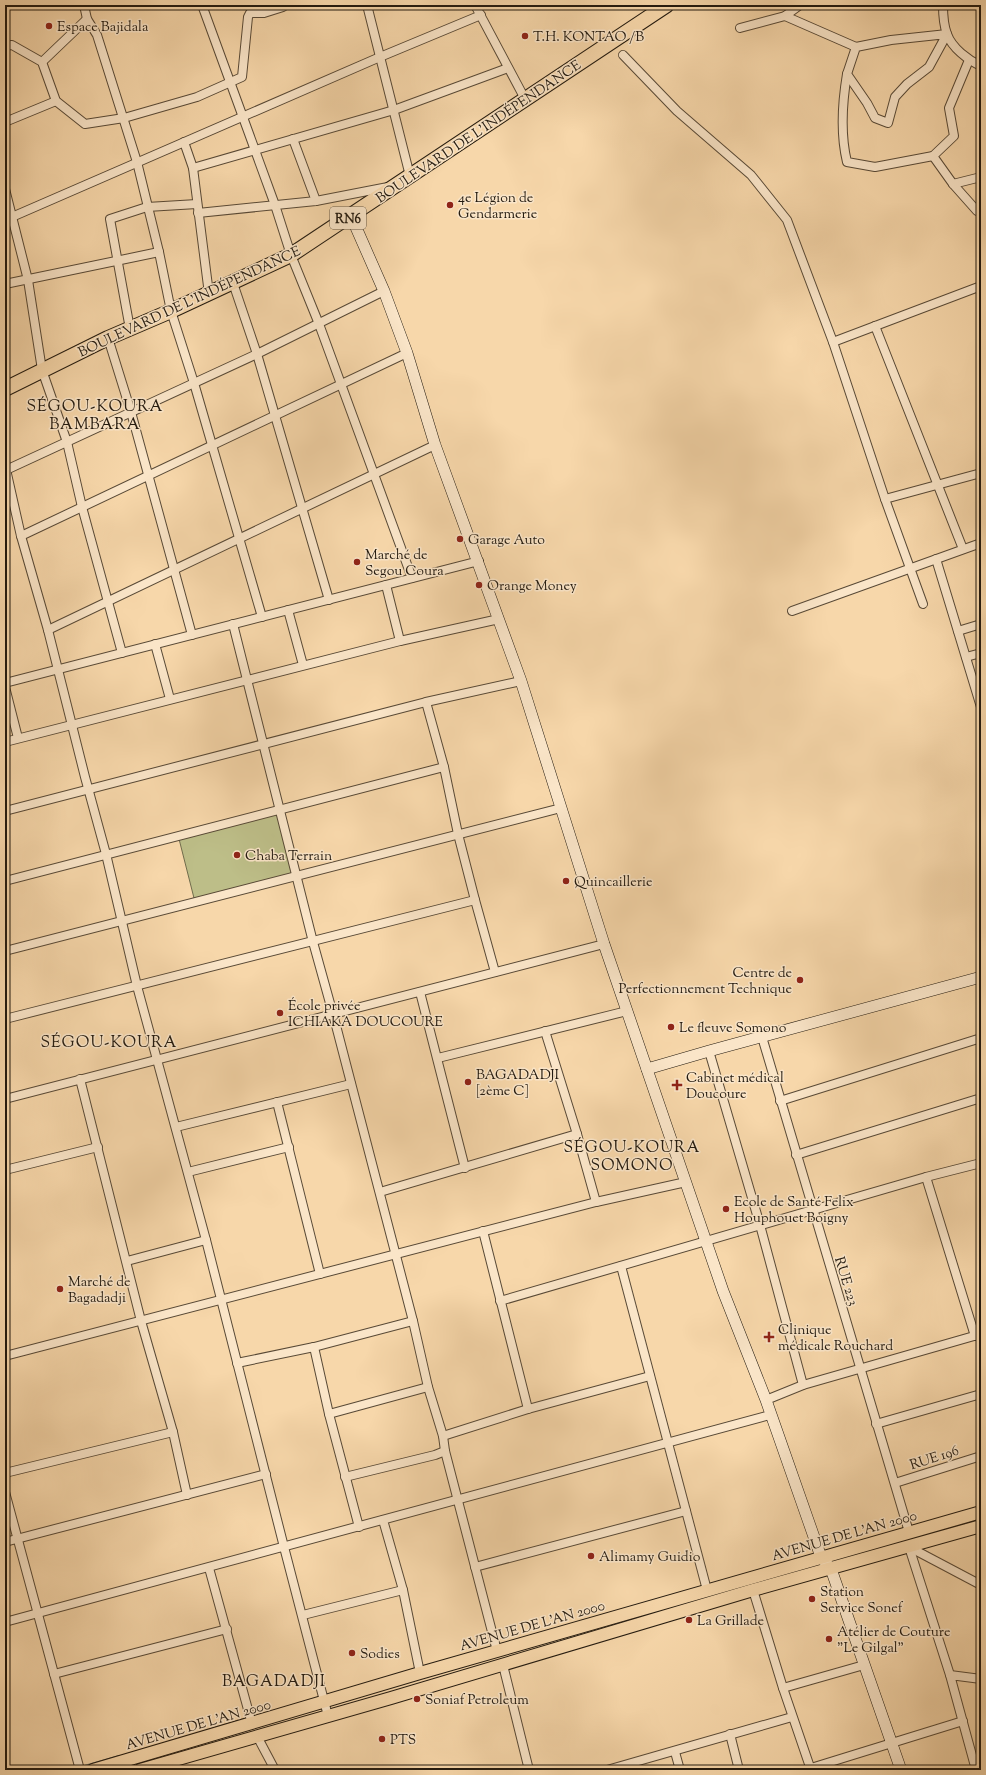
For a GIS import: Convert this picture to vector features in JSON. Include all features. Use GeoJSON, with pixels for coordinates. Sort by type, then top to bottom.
{"type":"FeatureCollection","features":[{"type":"Feature","properties":{"kind":"highway","name":"BOULEVARD DE L'INDÉPENDANCE"},"geometry":{"type":"LineString","coordinates":[[5,389],[108,338],[170,312],[290,255],[668,5]]}},
{"type":"Feature","properties":{"kind":"main road","name":"AVENUE DE L'AN 2000"},"geometry":{"type":"LineString","coordinates":[[93,1770],[420,1673],[981,1512]]}},
{"type":"Feature","properties":{"kind":"main road","name":"AVENUE DE L'AN 2000"},"geometry":{"type":"LineString","coordinates":[[140,1770],[503,1665],[753,1590],[981,1526]]}},
{"type":"Feature","properties":{"kind":"street"},"geometry":{"type":"LineString","coordinates":[[84,5],[87,19],[97,35],[137,162],[159,252],[170,312],[194,383],[262,617]]}},
{"type":"Feature","properties":{"kind":"street"},"geometry":{"type":"LineString","coordinates":[[202,5],[275,205],[290,255],[319,324],[412,578]]}},
{"type":"Feature","properties":{"kind":"street"},"geometry":{"type":"LineString","coordinates":[[5,46],[12,45],[42,62],[56,101],[85,124],[124,118],[197,97],[242,77],[248,17],[250,13],[264,13],[283,7],[282,5]]}},
{"type":"Feature","properties":{"kind":"street"},"geometry":{"type":"LineString","coordinates":[[367,5],[410,176]]}},
{"type":"Feature","properties":{"kind":"street"},"geometry":{"type":"LineString","coordinates":[[475,5],[525,99]]}},
{"type":"Feature","properties":{"kind":"street"},"geometry":{"type":"LineString","coordinates":[[740,28],[785,16],[800,5]]}},
{"type":"Feature","properties":{"kind":"street"},"geometry":{"type":"LineString","coordinates":[[943,5],[947,34],[955,46],[969,60],[981,66]]}},
{"type":"Feature","properties":{"kind":"street"},"geometry":{"type":"LineString","coordinates":[[8,218],[380,57],[481,15]]}},
{"type":"Feature","properties":{"kind":"street"},"geometry":{"type":"LineString","coordinates":[[785,16],[856,47],[891,40],[947,34]]}},
{"type":"Feature","properties":{"kind":"street"},"geometry":{"type":"LineString","coordinates":[[42,62],[87,19]]}},
{"type":"Feature","properties":{"kind":"street"},"geometry":{"type":"LineString","coordinates":[[847,74],[867,103],[874,118],[888,123],[895,97],[907,84],[929,67],[947,34]]}},
{"type":"Feature","properties":{"kind":"street"},"geometry":{"type":"LineString","coordinates":[[856,47],[847,74],[843,102],[843,144],[847,162],[875,167],[933,156],[954,136],[949,108],[969,60]]}},
{"type":"Feature","properties":{"kind":"street"},"geometry":{"type":"LineString","coordinates":[[623,55],[677,111],[750,175],[787,220],[833,342],[885,499],[923,604]]}},
{"type":"Feature","properties":{"kind":"street"},"geometry":{"type":"LineString","coordinates":[[193,168],[394,110],[508,68]]}},
{"type":"Feature","properties":{"kind":"street"},"geometry":{"type":"LineString","coordinates":[[5,122],[56,101]]}},
{"type":"Feature","properties":{"kind":"street"},"geometry":{"type":"LineString","coordinates":[[293,139],[316,200]]}},
{"type":"Feature","properties":{"kind":"street"},"geometry":{"type":"LineString","coordinates":[[184,142],[193,168],[209,294]]}},
{"type":"Feature","properties":{"kind":"street"},"geometry":{"type":"LineString","coordinates":[[933,156],[953,184],[977,211],[981,210]]}},
{"type":"Feature","properties":{"kind":"street"},"geometry":{"type":"LineString","coordinates":[[953,184],[981,177]]}},
{"type":"Feature","properties":{"kind":"street"},"geometry":{"type":"LineString","coordinates":[[198,213],[316,200],[395,186]]}},
{"type":"Feature","properties":{"kind":"street"},"geometry":{"type":"LineString","coordinates":[[5,189],[8,218],[28,280],[42,370],[67,442],[82,507],[122,653]]}},
{"type":"Feature","properties":{"kind":"street"},"geometry":{"type":"LineString","coordinates":[[130,329],[110,219],[147,207],[197,204]]}},
{"type":"Feature","properties":{"kind":"street"},"geometry":{"type":"LineString","coordinates":[[351,216],[384,291],[407,354],[435,445],[479,561],[521,682],[604,944],[723,1291],[766,1400],[821,1557],[831,1569],[901,1770]]}},
{"type":"Feature","properties":{"kind":"street"},"geometry":{"type":"LineString","coordinates":[[5,284],[117,262],[159,252]]}},
{"type":"Feature","properties":{"kind":"street"},"geometry":{"type":"LineString","coordinates":[[233,283],[257,354],[329,600]]}},
{"type":"Feature","properties":{"kind":"street"},"geometry":{"type":"LineString","coordinates":[[833,342],[981,286]]}},
{"type":"Feature","properties":{"kind":"street"},"geometry":{"type":"LineString","coordinates":[[328,1716],[238,1364],[220,1300],[206,1240],[137,986],[106,854],[88,790],[48,630],[21,536],[6,467],[67,442],[257,354],[384,291]]}},
{"type":"Feature","properties":{"kind":"street"},"geometry":{"type":"LineString","coordinates":[[875,326],[963,549]]}},
{"type":"Feature","properties":{"kind":"street"},"geometry":{"type":"LineString","coordinates":[[108,338],[131,412],[192,635]]}},
{"type":"Feature","properties":{"kind":"street"},"geometry":{"type":"LineString","coordinates":[[21,536],[407,354]]}},
{"type":"Feature","properties":{"kind":"street"},"geometry":{"type":"LineString","coordinates":[[48,630],[435,445]]}},
{"type":"Feature","properties":{"kind":"street"},"geometry":{"type":"LineString","coordinates":[[885,499],[981,473]]}},
{"type":"Feature","properties":{"kind":"street"},"geometry":{"type":"LineString","coordinates":[[792,611],[981,543]]}},
{"type":"Feature","properties":{"kind":"street"},"geometry":{"type":"LineString","coordinates":[[936,559],[966,657],[978,690],[981,707]]}},
{"type":"Feature","properties":{"kind":"street"},"geometry":{"type":"LineString","coordinates":[[5,683],[479,561]]}},
{"type":"Feature","properties":{"kind":"street"},"geometry":{"type":"LineString","coordinates":[[386,585],[400,641]]}},
{"type":"Feature","properties":{"kind":"street"},"geometry":{"type":"LineString","coordinates":[[288,610],[303,665]]}},
{"type":"Feature","properties":{"kind":"street"},"geometry":{"type":"LineString","coordinates":[[5,742],[303,665],[498,619]]}},
{"type":"Feature","properties":{"kind":"street"},"geometry":{"type":"LineString","coordinates":[[233,624],[296,876],[380,1192],[428,1387],[443,1436],[445,1451],[474,1567],[497,1651]]}},
{"type":"Feature","properties":{"kind":"street"},"geometry":{"type":"LineString","coordinates":[[958,631],[981,624]]}},
{"type":"Feature","properties":{"kind":"street"},"geometry":{"type":"LineString","coordinates":[[156,644],[170,699]]}},
{"type":"Feature","properties":{"kind":"street"},"geometry":{"type":"LineString","coordinates":[[966,657],[981,653]]}},
{"type":"Feature","properties":{"kind":"street"},"geometry":{"type":"LineString","coordinates":[[5,811],[426,702],[521,682]]}},
{"type":"Feature","properties":{"kind":"street"},"geometry":{"type":"LineString","coordinates":[[5,687],[18,738]]}},
{"type":"Feature","properties":{"kind":"street"},"geometry":{"type":"LineString","coordinates":[[426,702],[444,767],[458,834],[495,972]]}},
{"type":"Feature","properties":{"kind":"street"},"geometry":{"type":"LineString","coordinates":[[5,881],[444,767]]}},
{"type":"Feature","properties":{"kind":"street"},"geometry":{"type":"LineString","coordinates":[[5,951],[561,808]]}},
{"type":"Feature","properties":{"kind":"street"},"geometry":{"type":"LineString","coordinates":[[5,1019],[475,900]]}},
{"type":"Feature","properties":{"kind":"street"},"geometry":{"type":"LineString","coordinates":[[5,1099],[604,944]]}},
{"type":"Feature","properties":{"kind":"street"},"geometry":{"type":"LineString","coordinates":[[647,1069],[981,977]]}},
{"type":"Feature","properties":{"kind":"street"},"geometry":{"type":"LineString","coordinates":[[420,992],[465,1168]]}},
{"type":"Feature","properties":{"kind":"street"},"geometry":{"type":"LineString","coordinates":[[438,1058],[627,1011]]}},
{"type":"Feature","properties":{"kind":"street"},"geometry":{"type":"LineString","coordinates":[[545,1031],[577,1134],[596,1202]]}},
{"type":"Feature","properties":{"kind":"street","name":"RUE 223"},"geometry":{"type":"LineString","coordinates":[[762,1037],[909,1532]]}},
{"type":"Feature","properties":{"kind":"street"},"geometry":{"type":"LineString","coordinates":[[780,1101],[981,1038]]}},
{"type":"Feature","properties":{"kind":"street"},"geometry":{"type":"LineString","coordinates":[[709,1051],[760,1225],[803,1385]]}},
{"type":"Feature","properties":{"kind":"street"},"geometry":{"type":"LineString","coordinates":[[80,1079],[141,1320],[173,1432],[187,1495]]}},
{"type":"Feature","properties":{"kind":"street"},"geometry":{"type":"LineString","coordinates":[[176,1126],[351,1084]]}},
{"type":"Feature","properties":{"kind":"street"},"geometry":{"type":"LineString","coordinates":[[796,1155],[981,1098]]}},
{"type":"Feature","properties":{"kind":"street"},"geometry":{"type":"LineString","coordinates":[[277,1102],[320,1274]]}},
{"type":"Feature","properties":{"kind":"street"},"geometry":{"type":"LineString","coordinates":[[380,1192],[577,1134]]}},
{"type":"Feature","properties":{"kind":"street"},"geometry":{"type":"LineString","coordinates":[[5,1170],[98,1147]]}},
{"type":"Feature","properties":{"kind":"street"},"geometry":{"type":"LineString","coordinates":[[188,1172],[289,1147]]}},
{"type":"Feature","properties":{"kind":"street"},"geometry":{"type":"LineString","coordinates":[[500,1301],[926,1177],[981,1163]]}},
{"type":"Feature","properties":{"kind":"street"},"geometry":{"type":"LineString","coordinates":[[766,1400],[803,1385],[860,1367],[978,1335],[926,1177]]}},
{"type":"Feature","properties":{"kind":"street"},"geometry":{"type":"LineString","coordinates":[[5,1356],[482,1231],[596,1202],[686,1182]]}},
{"type":"Feature","properties":{"kind":"street"},"geometry":{"type":"LineString","coordinates":[[482,1231],[528,1409]]}},
{"type":"Feature","properties":{"kind":"street"},"geometry":{"type":"LineString","coordinates":[[127,1261],[206,1240]]}},
{"type":"Feature","properties":{"kind":"street"},"geometry":{"type":"LineString","coordinates":[[621,1266],[707,1590]]}},
{"type":"Feature","properties":{"kind":"street"},"geometry":{"type":"LineString","coordinates":[[238,1364],[314,1347],[413,1322]]}},
{"type":"Feature","properties":{"kind":"street"},"geometry":{"type":"LineString","coordinates":[[314,1347],[329,1414],[359,1527]]}},
{"type":"Feature","properties":{"kind":"street"},"geometry":{"type":"LineString","coordinates":[[443,1436],[528,1409],[650,1376]]}},
{"type":"Feature","properties":{"kind":"street"},"geometry":{"type":"LineString","coordinates":[[329,1414],[428,1387]]}},
{"type":"Feature","properties":{"kind":"street"},"geometry":{"type":"LineString","coordinates":[[876,1424],[981,1394]]}},
{"type":"Feature","properties":{"kind":"street"},"geometry":{"type":"LineString","coordinates":[[5,1622],[37,1615],[770,1415]]}},
{"type":"Feature","properties":{"kind":"street"},"geometry":{"type":"LineString","coordinates":[[5,1473],[173,1432]]}},
{"type":"Feature","properties":{"kind":"street"},"geometry":{"type":"LineString","coordinates":[[345,1477],[435,1455],[445,1451]]}},
{"type":"Feature","properties":{"kind":"street","name":"RUE 196"},"geometry":{"type":"LineString","coordinates":[[895,1483],[981,1456]]}},
{"type":"Feature","properties":{"kind":"street"},"geometry":{"type":"LineString","coordinates":[[5,1542],[266,1474]]}},
{"type":"Feature","properties":{"kind":"street"},"geometry":{"type":"LineString","coordinates":[[5,1492],[80,1770]]}},
{"type":"Feature","properties":{"kind":"street"},"geometry":{"type":"LineString","coordinates":[[474,1567],[686,1511]]}},
{"type":"Feature","properties":{"kind":"street"},"geometry":{"type":"LineString","coordinates":[[383,1520],[403,1590],[420,1673]]}},
{"type":"Feature","properties":{"kind":"street"},"geometry":{"type":"LineString","coordinates":[[909,1547],[981,1585]]}},
{"type":"Feature","properties":{"kind":"street"},"geometry":{"type":"LineString","coordinates":[[909,1547],[950,1675],[976,1770]]}},
{"type":"Feature","properties":{"kind":"street"},"geometry":{"type":"LineString","coordinates":[[209,1568],[252,1724]]}},
{"type":"Feature","properties":{"kind":"street"},"geometry":{"type":"LineString","coordinates":[[303,1615],[403,1590]]}},
{"type":"Feature","properties":{"kind":"street"},"geometry":{"type":"LineString","coordinates":[[753,1590],[792,1717],[811,1769],[963,1721]]}},
{"type":"Feature","properties":{"kind":"street"},"geometry":{"type":"LineString","coordinates":[[54,1674],[227,1629]]}},
{"type":"Feature","properties":{"kind":"street"},"geometry":{"type":"LineString","coordinates":[[503,1665],[529,1770]]}},
{"type":"Feature","properties":{"kind":"street"},"geometry":{"type":"LineString","coordinates":[[783,1688],[864,1665]]}},
{"type":"Feature","properties":{"kind":"street"},"geometry":{"type":"LineString","coordinates":[[950,1675],[981,1679]]}},
{"type":"Feature","properties":{"kind":"street"},"geometry":{"type":"LineString","coordinates":[[607,1770],[675,1752],[730,1734],[792,1717]]}},
{"type":"Feature","properties":{"kind":"street"},"geometry":{"type":"LineString","coordinates":[[730,1734],[740,1770]]}},
{"type":"Feature","properties":{"kind":"street"},"geometry":{"type":"LineString","coordinates":[[257,1736],[275,1770]]}},
{"type":"Feature","properties":{"kind":"street"},"geometry":{"type":"LineString","coordinates":[[675,1752],[680,1770]]}},
{"type":"Feature","properties":{"kind":"green space","name":"Chaba Terrain"},"geometry":{"type":"Polygon","coordinates":[[[279,809],[296,876],[195,902],[178,835],[279,809]]]}},
{"type":"Feature","properties":{"kind":"waterway"},"geometry":{"type":"LineString","coordinates":[[81,1767],[119,1756]]}},
{"type":"Feature","properties":{"kind":"waterway"},"geometry":{"type":"LineString","coordinates":[[71,1770],[77,1768]]}},
{"type":"Feature","properties":{"kind":"place","name":"Espace Bajidala"},"geometry":{"type":"Point","coordinates":[49,26]}},
{"type":"Feature","properties":{"kind":"place","name":"T.H. KONTAO /B"},"geometry":{"type":"Point","coordinates":[525,36]}},
{"type":"Feature","properties":{"kind":"place","name":"4e Légion de Gendarmerie"},"geometry":{"type":"Point","coordinates":[450,205]}},
{"type":"Feature","properties":{"kind":"place","name":"Garage Auto"},"geometry":{"type":"Point","coordinates":[460,539]}},
{"type":"Feature","properties":{"kind":"place","name":"Marché de Segou Coura"},"geometry":{"type":"Point","coordinates":[357,562]}},
{"type":"Feature","properties":{"kind":"place","name":"Orange Money"},"geometry":{"type":"Point","coordinates":[479,585]}},
{"type":"Feature","properties":{"kind":"place","name":"Chaba Terrain"},"geometry":{"type":"Point","coordinates":[237,855]}},
{"type":"Feature","properties":{"kind":"place","name":"Quincaillerie"},"geometry":{"type":"Point","coordinates":[566,881]}},
{"type":"Feature","properties":{"kind":"place","name":"Centre de Perfectionnement Technique"},"geometry":{"type":"Point","coordinates":[800,980]}},
{"type":"Feature","properties":{"kind":"place","name":"École privée ICHIAKA DOUCOURE"},"geometry":{"type":"Point","coordinates":[280,1013]}},
{"type":"Feature","properties":{"kind":"place","name":"Le fleuve Somono"},"geometry":{"type":"Point","coordinates":[671,1027]}},
{"type":"Feature","properties":{"kind":"place","name":"BAGADADJI [2ème C]"},"geometry":{"type":"Point","coordinates":[468,1082]}},
{"type":"Feature","properties":{"kind":"place","name":"Cabinet médical Doucoure"},"geometry":{"type":"Point","coordinates":[677,1085]}},
{"type":"Feature","properties":{"kind":"place","name":"Ecole de Santé Felix Houphouet Boigny"},"geometry":{"type":"Point","coordinates":[726,1209]}},
{"type":"Feature","properties":{"kind":"place","name":"Marché de Bagadadji"},"geometry":{"type":"Point","coordinates":[60,1289]}},
{"type":"Feature","properties":{"kind":"place","name":"Clinique médicale Rouchard"},"geometry":{"type":"Point","coordinates":[769,1337]}},
{"type":"Feature","properties":{"kind":"place","name":"Alimamy Guidio"},"geometry":{"type":"Point","coordinates":[591,1556]}},
{"type":"Feature","properties":{"kind":"place","name":"Station Service Sonef"},"geometry":{"type":"Point","coordinates":[812,1599]}},
{"type":"Feature","properties":{"kind":"place","name":"La Grillade"},"geometry":{"type":"Point","coordinates":[689,1620]}},
{"type":"Feature","properties":{"kind":"place","name":"Atélier de Couture \"Le Gilgal\""},"geometry":{"type":"Point","coordinates":[829,1639]}},
{"type":"Feature","properties":{"kind":"place","name":"Sodies"},"geometry":{"type":"Point","coordinates":[352,1653]}},
{"type":"Feature","properties":{"kind":"place","name":"Soniaf Petroleum"},"geometry":{"type":"Point","coordinates":[417,1699]}},
{"type":"Feature","properties":{"kind":"place","name":"PTS"},"geometry":{"type":"Point","coordinates":[382,1739]}},
{"type":"Feature","properties":{"kind":"district","name":"SÉGOU-KOURA BAMBARA"},"geometry":{"type":"Point","coordinates":[95,414]}},
{"type":"Feature","properties":{"kind":"district","name":"SÉGOU-KOURA"},"geometry":{"type":"Point","coordinates":[109,1041]}},
{"type":"Feature","properties":{"kind":"district","name":"SÉGOU-KOURA SOMONO"},"geometry":{"type":"Point","coordinates":[632,1155]}},
{"type":"Feature","properties":{"kind":"district","name":"BAGADADJI"},"geometry":{"type":"Point","coordinates":[274,1680]}}]}
